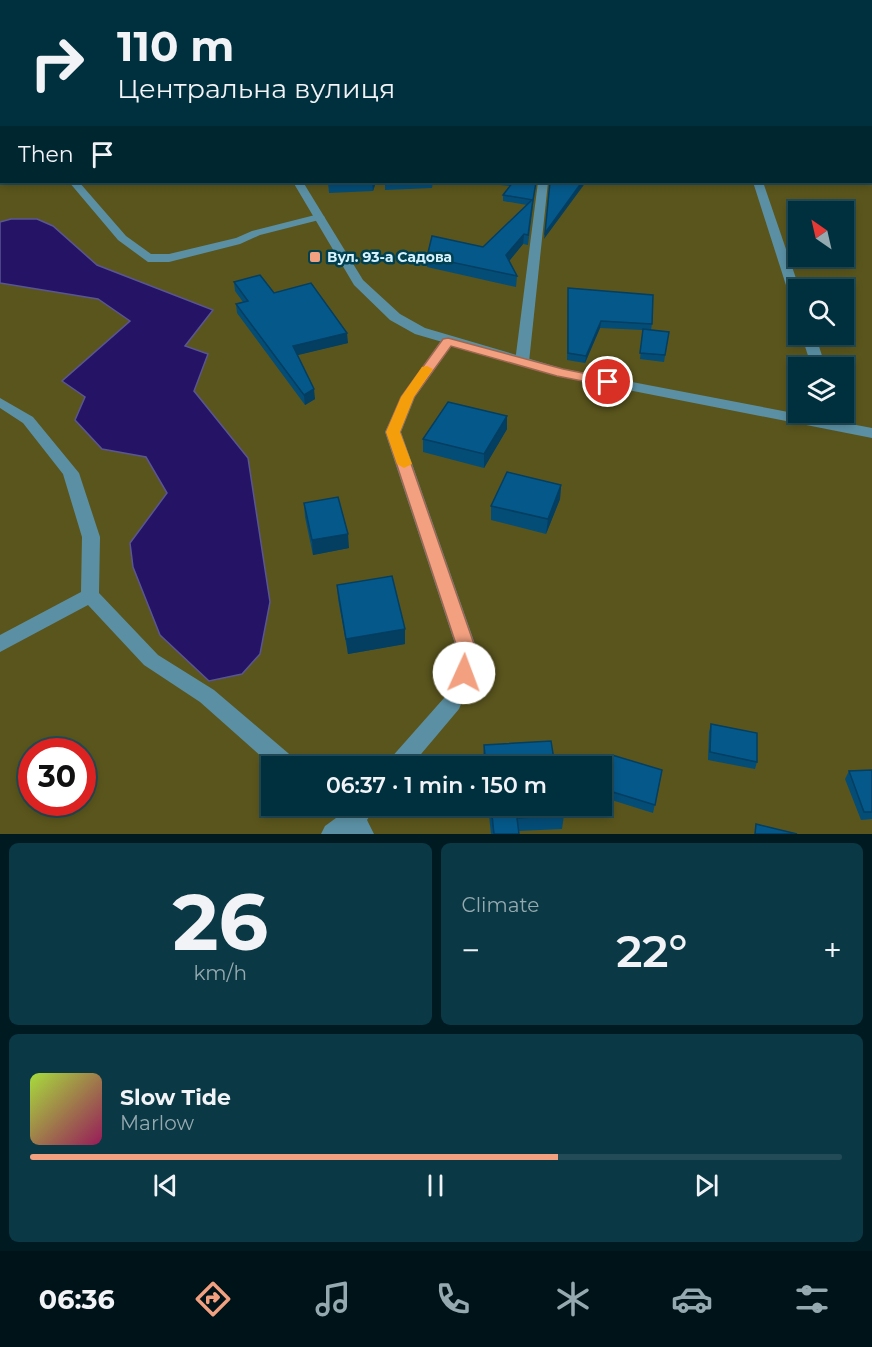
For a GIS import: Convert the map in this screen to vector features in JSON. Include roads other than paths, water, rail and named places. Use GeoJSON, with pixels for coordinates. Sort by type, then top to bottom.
{"type":"FeatureCollection","features":[{"type":"Feature","properties":{"kind":"street"},"geometry":{"type":"LineString","coordinates":[[75,183],[122,238],[148,258],[169,258],[319,217]]}},
{"type":"Feature","properties":{"kind":"street"},"geometry":{"type":"LineString","coordinates":[[299,183],[358,282],[375,301],[395,317],[448,341],[562,373],[788,411]]}},
{"type":"Feature","properties":{"kind":"street"},"geometry":{"type":"LineString","coordinates":[[522,362],[543,183]]}},
{"type":"Feature","properties":{"kind":"street"},"geometry":{"type":"LineString","coordinates":[[758,183],[790,279]]}},
{"type":"Feature","properties":{"kind":"street"},"geometry":{"type":"LineString","coordinates":[[407,756],[452,703],[464,673],[465,644],[393,432],[408,397],[448,341]]}},
{"type":"Feature","properties":{"kind":"street"},"geometry":{"type":"LineString","coordinates":[[0,402],[28,420],[70,473],[91,537],[90,595],[151,660],[207,696],[276,756]]}},
{"type":"Feature","properties":{"kind":"street"},"geometry":{"type":"LineString","coordinates":[[846,423],[872,433]]}},
{"type":"Feature","properties":{"kind":"street"},"geometry":{"type":"LineString","coordinates":[[0,644],[90,595]]}},
{"type":"Feature","properties":{"kind":"street"},"geometry":{"type":"LineString","coordinates":[[333,834],[354,816]]}},
{"type":"Feature","properties":{"kind":"place","name":"Вул. 93-а Садова"},"geometry":{"type":"Point","coordinates":[315,257]}}]}
